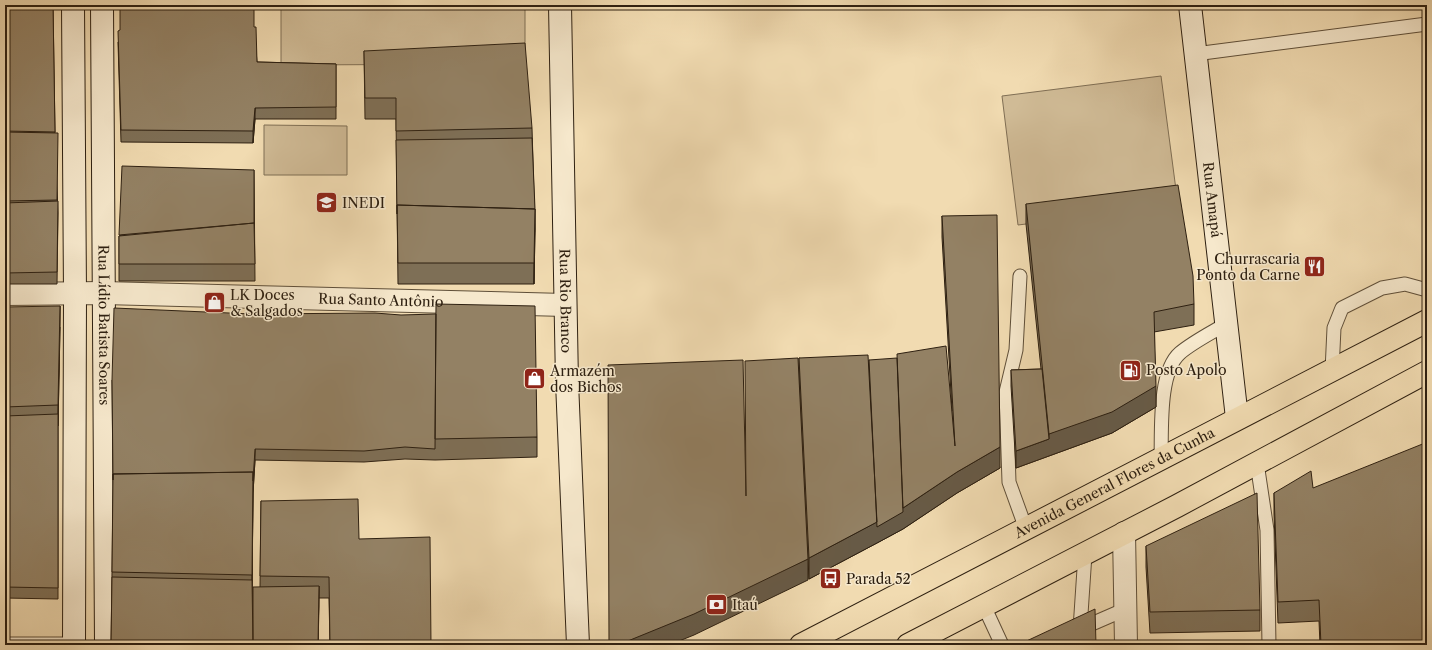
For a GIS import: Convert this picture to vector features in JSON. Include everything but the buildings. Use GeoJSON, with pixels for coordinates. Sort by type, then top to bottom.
{"type":"FeatureCollection","features":[{"type":"Feature","properties":{"kind":"main road","name":"Avenida General Flores da Cunha"},"geometry":{"type":"LineString","coordinates":[[801,645],[1427,321]]}},
{"type":"Feature","properties":{"kind":"main road"},"geometry":{"type":"LineString","coordinates":[[908,645],[1085,554],[1427,372]]}},
{"type":"Feature","properties":{"kind":"street","name":"Rua Lídio Batista Soares"},"geometry":{"type":"LineString","coordinates":[[74,5],[74,644]]}},
{"type":"Feature","properties":{"kind":"street","name":"Rua Lídio Batista Soares"},"geometry":{"type":"LineString","coordinates":[[102,5],[106,645]]}},
{"type":"Feature","properties":{"kind":"street","name":"Rua Rio Branco"},"geometry":{"type":"LineString","coordinates":[[560,5],[567,382],[578,645]]}},
{"type":"Feature","properties":{"kind":"street","name":"Rua Amapá"},"geometry":{"type":"LineString","coordinates":[[1190,5],[1237,418]]}},
{"type":"Feature","properties":{"kind":"street"},"geometry":{"type":"LineString","coordinates":[[74,135],[103,135]]}},
{"type":"Feature","properties":{"kind":"street","name":"Rua Santo Antônio"},"geometry":{"type":"LineString","coordinates":[[5,294],[104,293],[566,305]]}},
{"type":"Feature","properties":{"kind":"street"},"geometry":{"type":"LineString","coordinates":[[567,382],[660,376]]}},
{"type":"Feature","properties":{"kind":"street"},"geometry":{"type":"LineString","coordinates":[[74,503],[105,505]]}},
{"type":"Feature","properties":{"kind":"street"},"geometry":{"type":"LineString","coordinates":[[1124,533],[1126,645]]}},
{"type":"Feature","properties":{"kind":"lane"},"geometry":{"type":"LineString","coordinates":[[1195,54],[1427,24]]}},
{"type":"Feature","properties":{"kind":"lane"},"geometry":{"type":"LineString","coordinates":[[1020,276],[1016,350],[1006,392],[1009,482],[1026,529]]}},
{"type":"Feature","properties":{"kind":"lane"},"geometry":{"type":"LineString","coordinates":[[1332,371],[1334,328],[1342,308],[1382,288],[1404,284],[1427,290]]}},
{"type":"Feature","properties":{"kind":"lane"},"geometry":{"type":"LineString","coordinates":[[1161,459],[1165,383],[1169,366],[1180,354],[1226,324]]}},
{"type":"Feature","properties":{"kind":"lane"},"geometry":{"type":"LineString","coordinates":[[1257,463],[1267,530],[1269,645]]}},
{"type":"Feature","properties":{"kind":"lane"},"geometry":{"type":"LineString","coordinates":[[1080,629],[1085,554]]}},
{"type":"Feature","properties":{"kind":"lane"},"geometry":{"type":"LineString","coordinates":[[984,606],[1002,645]]}},
{"type":"Feature","properties":{"kind":"lane"},"geometry":{"type":"LineString","coordinates":[[1052,645],[1080,629],[1126,608]]}},
{"type":"Feature","properties":{"kind":"lane"},"geometry":{"type":"LineString","coordinates":[[5,644],[74,644]]}},
{"type":"Feature","properties":{"kind":"shaded area"},"geometry":{"type":"Polygon","coordinates":[[[281,5],[525,5],[525,64],[281,65],[281,5]]]}},
{"type":"Feature","properties":{"kind":"shaded area"},"geometry":{"type":"Polygon","coordinates":[[[1161,76],[1178,205],[1018,225],[1002,96],[1161,76]]]}},
{"type":"Feature","properties":{"kind":"shaded area"},"geometry":{"type":"Polygon","coordinates":[[[264,125],[347,126],[347,175],[264,175],[264,125]]]}},
{"type":"Feature","properties":{"kind":"place","name":"INEDI"},"geometry":{"type":"Point","coordinates":[326,203]}},
{"type":"Feature","properties":{"kind":"place","name":"Churrascaria Ponto da Carne"},"geometry":{"type":"Point","coordinates":[1315,267]}},
{"type":"Feature","properties":{"kind":"place","name":"LK Doces & Salgados"},"geometry":{"type":"Point","coordinates":[215,303]}},
{"type":"Feature","properties":{"kind":"place","name":"Posto Apolo"},"geometry":{"type":"Point","coordinates":[1130,370]}},
{"type":"Feature","properties":{"kind":"place","name":"Armazém dos Bichos"},"geometry":{"type":"Point","coordinates":[535,379]}},
{"type":"Feature","properties":{"kind":"place","name":"Parada 52"},"geometry":{"type":"Point","coordinates":[830,579]}},
{"type":"Feature","properties":{"kind":"place","name":"Itaú"},"geometry":{"type":"Point","coordinates":[716,605]}}]}
